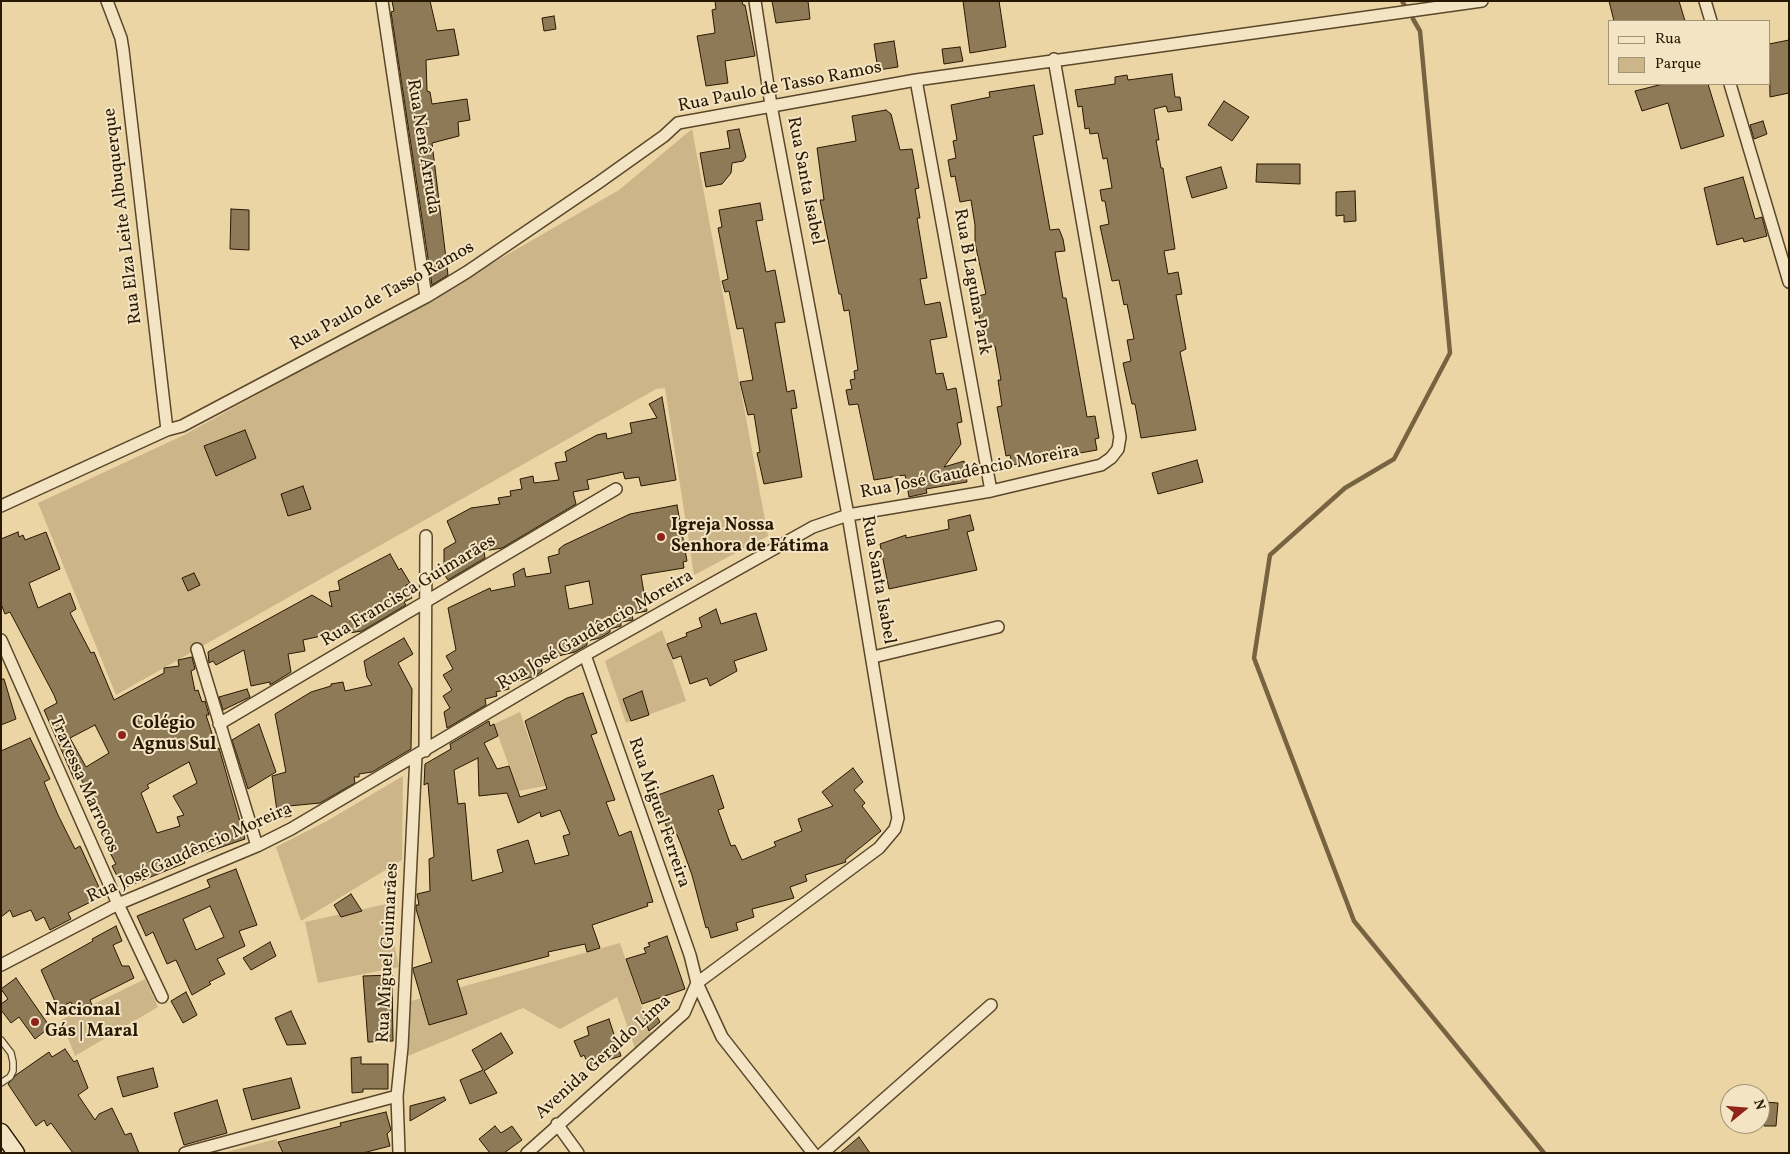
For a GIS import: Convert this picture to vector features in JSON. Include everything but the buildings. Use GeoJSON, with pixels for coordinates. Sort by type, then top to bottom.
{"type":"FeatureCollection","features":[{"type":"Feature","properties":{"kind":"main road"},"geometry":{"type":"LineString","coordinates":[[1,1132],[16,1153]]}},
{"type":"Feature","properties":{"kind":"street","name":"Rua Elza Leite Albuquerque"},"geometry":{"type":"LineString","coordinates":[[107,1],[121,38],[123,50],[167,430]]}},
{"type":"Feature","properties":{"kind":"street","name":"Rua Nenê Arruda"},"geometry":{"type":"LineString","coordinates":[[382,1],[426,297]]}},
{"type":"Feature","properties":{"kind":"street","name":"Rua Santa Isabel"},"geometry":{"type":"LineString","coordinates":[[697,983],[879,848],[895,829],[898,818],[873,657],[771,104],[755,1]]}},
{"type":"Feature","properties":{"kind":"street","name":"Rua Paulo de Tasso Ramos"},"geometry":{"type":"LineString","coordinates":[[1,506],[167,430],[182,426],[426,297],[467,272],[598,183],[664,136],[678,123],[771,104],[1054,59],[1482,1]]}},
{"type":"Feature","properties":{"kind":"street"},"geometry":{"type":"LineString","coordinates":[[1705,1],[1711,20]]}},
{"type":"Feature","properties":{"kind":"street","name":"Rua José Gaudêncio Moreira"},"geometry":{"type":"LineString","coordinates":[[1,966],[118,904],[291,830],[585,655],[813,527],[848,515],[991,491],[1102,465],[1118,449],[1120,437],[1054,59]]}},
{"type":"Feature","properties":{"kind":"street","name":"Rua B Laguna Park"},"geometry":{"type":"LineString","coordinates":[[916,80],[991,491]]}},
{"type":"Feature","properties":{"kind":"street"},"geometry":{"type":"LineString","coordinates":[[1730,85],[1789,282]]}},
{"type":"Feature","properties":{"kind":"street","name":"Rua Francisca Guimarães"},"geometry":{"type":"LineString","coordinates":[[219,724],[616,489]]}},
{"type":"Feature","properties":{"kind":"street","name":"Rua Miguel Guimarães"},"geometry":{"type":"LineString","coordinates":[[398,1153],[397,1096],[402,1047],[420,753],[426,536]]}},
{"type":"Feature","properties":{"kind":"street"},"geometry":{"type":"LineString","coordinates":[[873,657],[998,627]]}},
{"type":"Feature","properties":{"kind":"street","name":"Travessa Marrocos"},"geometry":{"type":"LineString","coordinates":[[1,640],[118,904],[162,997]]}},
{"type":"Feature","properties":{"kind":"street"},"geometry":{"type":"LineString","coordinates":[[197,649],[257,846]]}},
{"type":"Feature","properties":{"kind":"street","name":"Rua Miguel Ferreira"},"geometry":{"type":"LineString","coordinates":[[585,655],[690,955],[697,983],[722,1036],[813,1153]]}},
{"type":"Feature","properties":{"kind":"street","name":"Avenida Geraldo Lima"},"geometry":{"type":"LineString","coordinates":[[527,1153],[557,1124],[684,1013],[697,983]]}},
{"type":"Feature","properties":{"kind":"street"},"geometry":{"type":"LineString","coordinates":[[823,1153],[991,1005]]}},
{"type":"Feature","properties":{"kind":"street"},"geometry":{"type":"LineString","coordinates":[[185,1153],[397,1096]]}},
{"type":"Feature","properties":{"kind":"street"},"geometry":{"type":"LineString","coordinates":[[557,1124],[578,1153]]}},
{"type":"Feature","properties":{"kind":"lane"},"geometry":{"type":"LineString","coordinates":[[1,1040],[11,1054],[13,1071],[10,1077],[1,1083]]}},
{"type":"Feature","properties":{"kind":"green space"},"geometry":{"type":"Polygon","coordinates":[[[692,129],[768,536],[694,575],[665,388],[656,389],[116,695],[38,503],[184,435],[427,301],[619,190],[692,129]]]}},
{"type":"Feature","properties":{"kind":"green space"},"geometry":{"type":"Polygon","coordinates":[[[662,630],[686,701],[626,723],[605,661],[662,630]]]}},
{"type":"Feature","properties":{"kind":"green space"},"geometry":{"type":"Polygon","coordinates":[[[520,712],[545,786],[518,791],[494,724],[520,712]]]}},
{"type":"Feature","properties":{"kind":"green space"},"geometry":{"type":"Polygon","coordinates":[[[403,776],[402,860],[301,921],[276,847],[327,821],[403,776]]]}},
{"type":"Feature","properties":{"kind":"green space"},"geometry":{"type":"Polygon","coordinates":[[[386,904],[399,967],[318,983],[305,922],[386,904]]]}},
{"type":"Feature","properties":{"kind":"green space"},"geometry":{"type":"Polygon","coordinates":[[[620,943],[651,1034],[635,1048],[617,997],[560,1029],[523,1008],[408,1056],[411,1001],[620,943]]]}},
{"type":"Feature","properties":{"kind":"green space"},"geometry":{"type":"Polygon","coordinates":[[[145,979],[158,1007],[75,1056],[61,1020],[145,979]]]}},
{"type":"Feature","properties":{"kind":"green space"},"geometry":{"type":"Polygon","coordinates":[[[276,1139],[282,1153],[223,1153],[276,1139]]]}},
{"type":"Feature","properties":{"kind":"waterway"},"geometry":{"type":"LineString","coordinates":[[1402,1],[1405,6]]}},
{"type":"Feature","properties":{"kind":"waterway"},"geometry":{"type":"LineString","coordinates":[[1413,19],[1420,31],[1450,353],[1394,459],[1345,488],[1270,555],[1254,658],[1354,921],[1544,1153]]}},
{"type":"Feature","properties":{"kind":"place","name":"Igreja Nossa Senhora de Fátima"},"geometry":{"type":"Point","coordinates":[661,537]}},
{"type":"Feature","properties":{"kind":"place","name":"Colégio Agnus Sul"},"geometry":{"type":"Point","coordinates":[122,735]}},
{"type":"Feature","properties":{"kind":"place","name":"Nacional Gás | Maral"},"geometry":{"type":"Point","coordinates":[35,1022]}}]}
